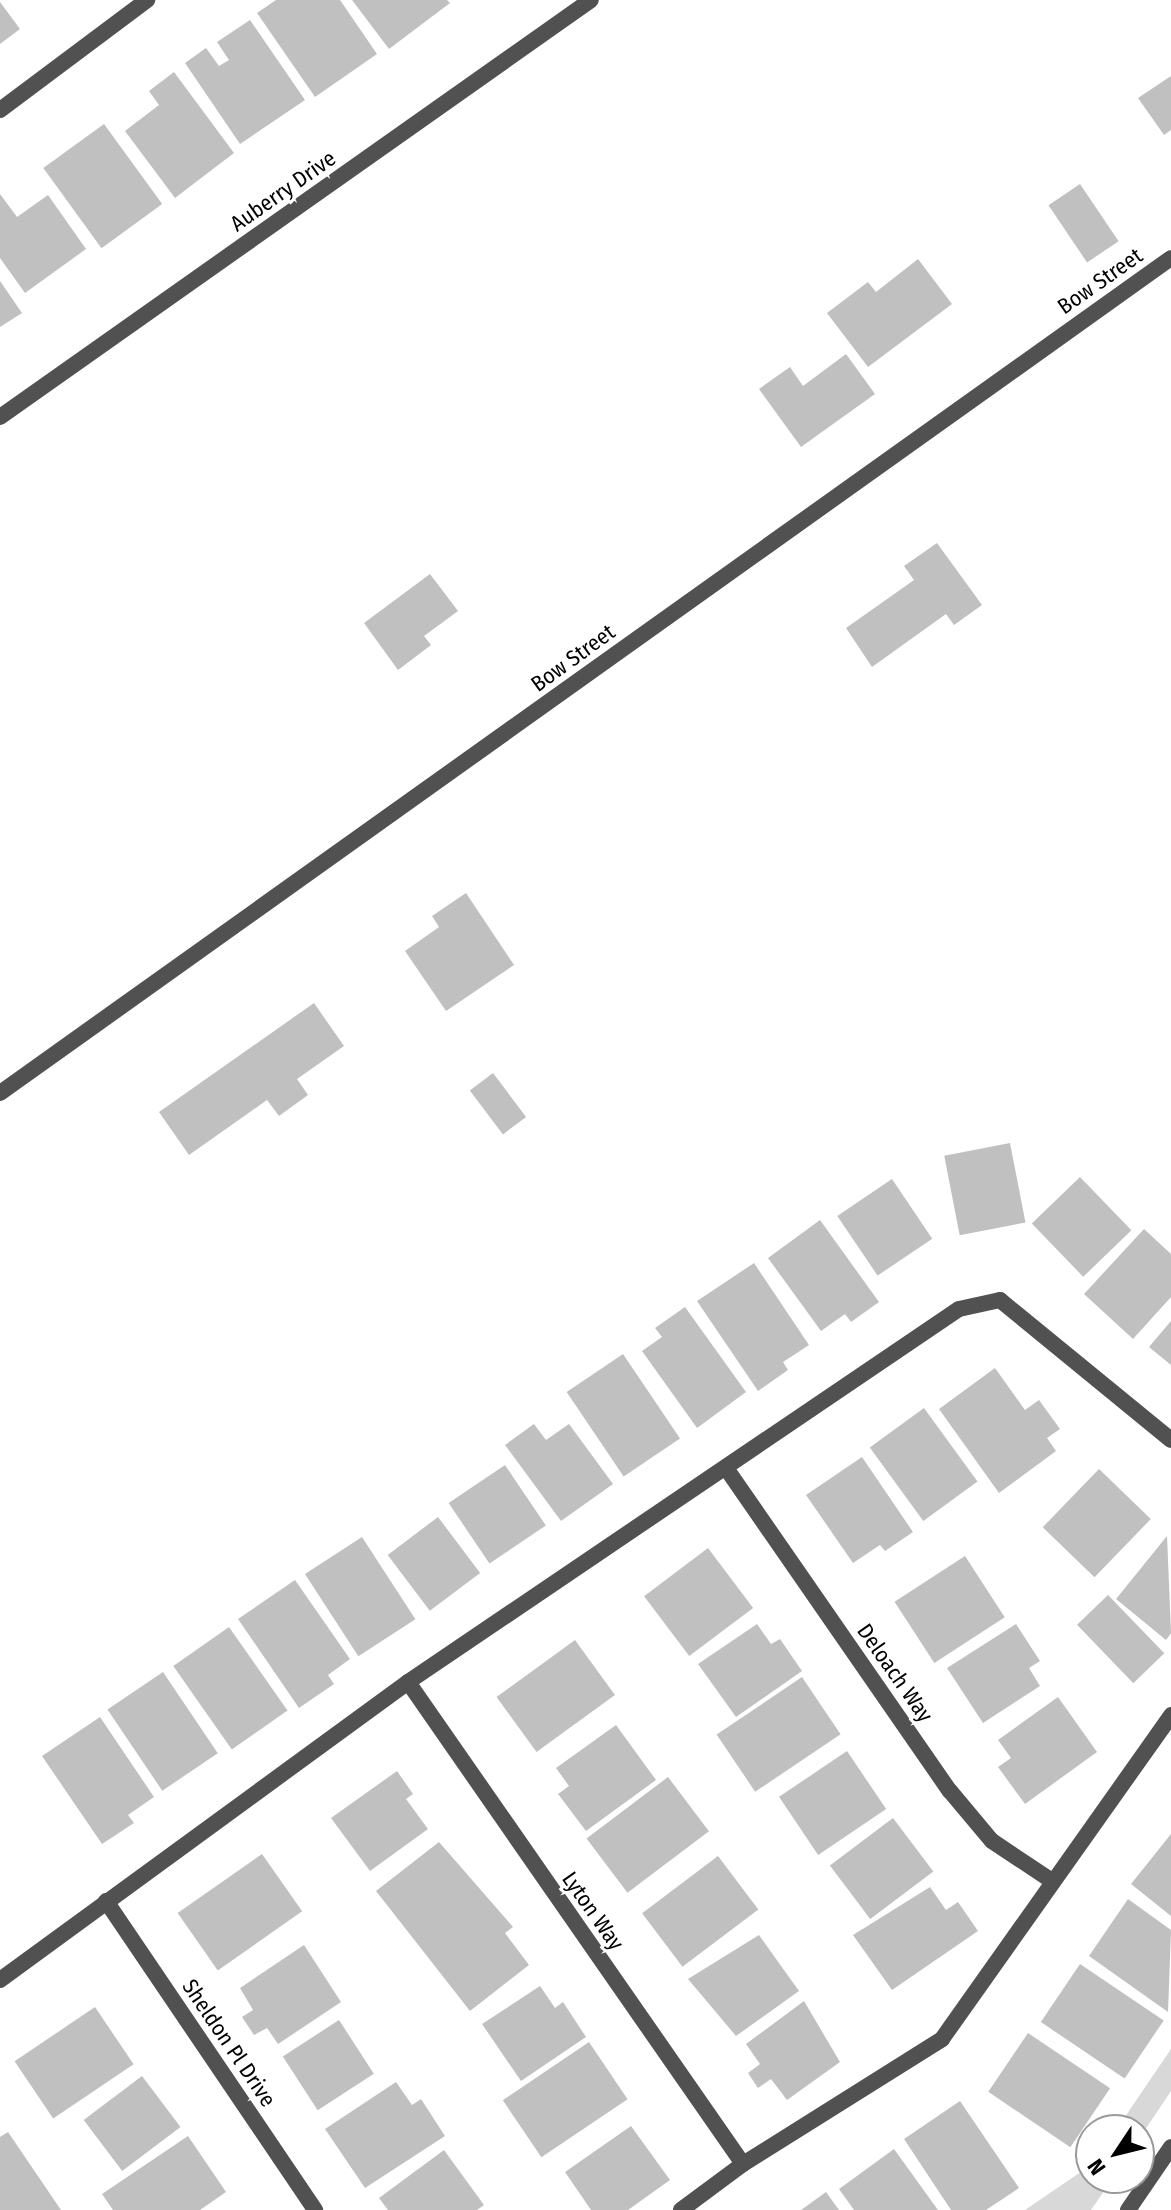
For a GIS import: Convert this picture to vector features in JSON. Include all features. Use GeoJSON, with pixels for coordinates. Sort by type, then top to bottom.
{"type":"FeatureCollection","features":[{"type":"Feature","properties":{"kind":"street"},"geometry":{"type":"LineString","coordinates":[[0,110],[147,0]]}},
{"type":"Feature","properties":{"kind":"street","name":"Auberry Drive"},"geometry":{"type":"LineString","coordinates":[[0,417],[591,0]]}},
{"type":"Feature","properties":{"kind":"street","name":"Bow Street"},"geometry":{"type":"LineString","coordinates":[[0,1093],[1171,258]]}},
{"type":"Feature","properties":{"kind":"street"},"geometry":{"type":"LineString","coordinates":[[0,1980],[408,1682],[959,1309],[1000,1300],[1171,1440]]}},
{"type":"Feature","properties":{"kind":"street","name":"Deloach Way"},"geometry":{"type":"LineString","coordinates":[[726,1468],[950,1791],[992,1841],[1052,1881]]}},
{"type":"Feature","properties":{"kind":"street","name":"Lyton Way"},"geometry":{"type":"LineString","coordinates":[[408,1682],[743,2164]]}},
{"type":"Feature","properties":{"kind":"street"},"geometry":{"type":"LineString","coordinates":[[681,2210],[743,2164],[942,2039],[1171,1715]]}},
{"type":"Feature","properties":{"kind":"street","name":"Sheldon Pl Drive"},"geometry":{"type":"LineString","coordinates":[[106,1901],[315,2210]]}},
{"type":"Feature","properties":{"kind":"street"},"geometry":{"type":"LineString","coordinates":[[1128,2210],[1171,2147]]}},
{"type":"Feature","properties":{"kind":"shaded area"},"geometry":{"type":"Polygon","coordinates":[[[1171,2049],[1171,2091],[1155,2115],[1127,2114],[1171,2049]]]}},
{"type":"Feature","properties":{"kind":"shaded area"},"geometry":{"type":"Polygon","coordinates":[[[1075,2176],[1075,2194],[1102,2194],[1091,2210],[1025,2210],[1075,2176]]]}},
{"type":"Feature","properties":{"kind":"building"},"geometry":{"type":"Polygon","coordinates":[[[276,0],[340,0],[377,54],[315,97],[257,13],[276,0]]]}},
{"type":"Feature","properties":{"kind":"building"},"geometry":{"type":"Polygon","coordinates":[[[352,0],[447,0],[450,3],[389,49],[352,0]]]}},
{"type":"Feature","properties":{"kind":"building"},"geometry":{"type":"Polygon","coordinates":[[[0,2],[20,29],[0,44],[0,2]]]}},
{"type":"Feature","properties":{"kind":"building"},"geometry":{"type":"Polygon","coordinates":[[[250,20],[305,100],[240,144],[185,63],[206,48],[219,66],[229,60],[217,42],[250,20]]]}},
{"type":"Feature","properties":{"kind":"building"},"geometry":{"type":"Polygon","coordinates":[[[174,72],[234,153],[175,198],[125,131],[159,105],[149,91],[174,72]]]}},
{"type":"Feature","properties":{"kind":"building"},"geometry":{"type":"Polygon","coordinates":[[[1171,76],[1171,130],[1164,135],[1138,98],[1171,76]]]}},
{"type":"Feature","properties":{"kind":"building"},"geometry":{"type":"Polygon","coordinates":[[[104,124],[162,204],[102,248],[43,168],[104,124]]]}},
{"type":"Feature","properties":{"kind":"building"},"geometry":{"type":"Polygon","coordinates":[[[1080,184],[1119,241],[1087,262],[1048,205],[1080,184]]]}},
{"type":"Feature","properties":{"kind":"building"},"geometry":{"type":"Polygon","coordinates":[[[0,194],[17,217],[48,195],[86,249],[25,293],[0,258],[0,194]]]}},
{"type":"Feature","properties":{"kind":"building"},"geometry":{"type":"Polygon","coordinates":[[[918,259],[952,304],[868,367],[827,313],[868,282],[876,292],[918,259]]]}},
{"type":"Feature","properties":{"kind":"building"},"geometry":{"type":"Polygon","coordinates":[[[0,281],[22,313],[0,327],[0,281]]]}},
{"type":"Feature","properties":{"kind":"building"},"geometry":{"type":"Polygon","coordinates":[[[846,354],[875,394],[801,447],[759,389],[790,367],[803,386],[846,354]]]}},
{"type":"Feature","properties":{"kind":"building"},"geometry":{"type":"Polygon","coordinates":[[[937,543],[982,605],[954,625],[946,614],[872,667],[846,628],[914,580],[904,566],[937,543]]]}},
{"type":"Feature","properties":{"kind":"building"},"geometry":{"type":"Polygon","coordinates":[[[430,574],[458,611],[424,636],[431,645],[398,670],[364,623],[430,574]]]}},
{"type":"Feature","properties":{"kind":"building"},"geometry":{"type":"Polygon","coordinates":[[[466,893],[514,965],[446,1011],[405,951],[439,927],[432,916],[466,893]]]}},
{"type":"Feature","properties":{"kind":"building"},"geometry":{"type":"Polygon","coordinates":[[[314,1003],[344,1046],[297,1079],[308,1095],[279,1116],[267,1100],[189,1155],[159,1112],[314,1003]]]}},
{"type":"Feature","properties":{"kind":"building"},"geometry":{"type":"Polygon","coordinates":[[[493,1073],[526,1117],[503,1134],[470,1090],[493,1073]]]}},
{"type":"Feature","properties":{"kind":"building"},"geometry":{"type":"Polygon","coordinates":[[[1010,1143],[1025,1223],[960,1235],[944,1156],[1010,1143]]]}},
{"type":"Feature","properties":{"kind":"building"},"geometry":{"type":"Polygon","coordinates":[[[1080,1177],[1131,1230],[1083,1277],[1032,1224],[1080,1177]]]}},
{"type":"Feature","properties":{"kind":"building"},"geometry":{"type":"Polygon","coordinates":[[[892,1179],[932,1239],[878,1276],[837,1216],[892,1179]]]}},
{"type":"Feature","properties":{"kind":"building"},"geometry":{"type":"Polygon","coordinates":[[[820,1220],[879,1302],[851,1322],[845,1314],[821,1331],[768,1258],[820,1220]]]}},
{"type":"Feature","properties":{"kind":"building"},"geometry":{"type":"Polygon","coordinates":[[[1144,1229],[1171,1254],[1171,1297],[1133,1339],[1084,1294],[1144,1229]]]}},
{"type":"Feature","properties":{"kind":"building"},"geometry":{"type":"Polygon","coordinates":[[[754,1263],[809,1345],[783,1362],[788,1370],[758,1391],[697,1301],[754,1263]]]}},
{"type":"Feature","properties":{"kind":"building"},"geometry":{"type":"Polygon","coordinates":[[[685,1307],[746,1392],[697,1428],[642,1351],[662,1337],[655,1328],[685,1307]]]}},
{"type":"Feature","properties":{"kind":"building"},"geometry":{"type":"Polygon","coordinates":[[[1171,1321],[1171,1365],[1149,1347],[1171,1321]]]}},
{"type":"Feature","properties":{"kind":"building"},"geometry":{"type":"Polygon","coordinates":[[[623,1354],[680,1439],[624,1477],[567,1392],[623,1354]]]}},
{"type":"Feature","properties":{"kind":"building"},"geometry":{"type":"Polygon","coordinates":[[[995,1368],[1025,1410],[1039,1400],[1060,1429],[1047,1438],[1056,1451],[999,1493],[939,1409],[995,1368]]]}},
{"type":"Feature","properties":{"kind":"building"},"geometry":{"type":"Polygon","coordinates":[[[924,1408],[977,1482],[923,1521],[870,1447],[924,1408]]]}},
{"type":"Feature","properties":{"kind":"building"},"geometry":{"type":"Polygon","coordinates":[[[534,1424],[546,1440],[569,1424],[613,1484],[561,1521],[505,1445],[534,1424]]]}},
{"type":"Feature","properties":{"kind":"building"},"geometry":{"type":"Polygon","coordinates":[[[862,1457],[913,1532],[885,1551],[880,1545],[853,1563],[806,1495],[862,1457]]]}},
{"type":"Feature","properties":{"kind":"building"},"geometry":{"type":"Polygon","coordinates":[[[505,1465],[546,1526],[489,1564],[449,1503],[505,1465]]]}},
{"type":"Feature","properties":{"kind":"building"},"geometry":{"type":"Polygon","coordinates":[[[1099,1469],[1151,1519],[1095,1577],[1043,1527],[1099,1469]]]}},
{"type":"Feature","properties":{"kind":"building"},"geometry":{"type":"Polygon","coordinates":[[[438,1517],[480,1573],[430,1611],[388,1555],[438,1517]]]}},
{"type":"Feature","properties":{"kind":"building"},"geometry":{"type":"Polygon","coordinates":[[[1167,1536],[1171,1633],[1166,1640],[1116,1599],[1167,1536]]]}},
{"type":"Feature","properties":{"kind":"building"},"geometry":{"type":"Polygon","coordinates":[[[362,1537],[415,1619],[358,1656],[305,1574],[362,1537]]]}},
{"type":"Feature","properties":{"kind":"building"},"geometry":{"type":"Polygon","coordinates":[[[708,1548],[753,1608],[689,1656],[644,1596],[708,1548]]]}},
{"type":"Feature","properties":{"kind":"building"},"geometry":{"type":"Polygon","coordinates":[[[965,1556],[1005,1617],[934,1663],[895,1602],[965,1556]]]}},
{"type":"Feature","properties":{"kind":"building"},"geometry":{"type":"Polygon","coordinates":[[[295,1580],[350,1659],[328,1675],[334,1684],[299,1708],[238,1619],[295,1580]]]}},
{"type":"Feature","properties":{"kind":"building"},"geometry":{"type":"Polygon","coordinates":[[[1108,1595],[1164,1653],[1133,1683],[1077,1625],[1108,1595]]]}},
{"type":"Feature","properties":{"kind":"building"},"geometry":{"type":"Polygon","coordinates":[[[757,1624],[771,1644],[780,1639],[802,1671],[736,1717],[698,1664],[757,1624]]]}},
{"type":"Feature","properties":{"kind":"building"},"geometry":{"type":"Polygon","coordinates":[[[1016,1624],[1040,1661],[1029,1668],[1040,1686],[983,1723],[947,1668],[1016,1624]]]}},
{"type":"Feature","properties":{"kind":"building"},"geometry":{"type":"Polygon","coordinates":[[[229,1627],[288,1711],[232,1750],[173,1666],[229,1627]]]}},
{"type":"Feature","properties":{"kind":"building"},"geometry":{"type":"Polygon","coordinates":[[[575,1640],[615,1695],[536,1752],[497,1697],[575,1640]]]}},
{"type":"Feature","properties":{"kind":"building"},"geometry":{"type":"Polygon","coordinates":[[[163,1672],[218,1753],[162,1791],[107,1709],[163,1672]]]}},
{"type":"Feature","properties":{"kind":"building"},"geometry":{"type":"Polygon","coordinates":[[[802,1677],[841,1734],[755,1792],[717,1735],[802,1677]]]}},
{"type":"Feature","properties":{"kind":"building"},"geometry":{"type":"Polygon","coordinates":[[[1058,1697],[1097,1752],[1025,1804],[998,1767],[1011,1758],[998,1740],[1058,1697]]]}},
{"type":"Feature","properties":{"kind":"building"},"geometry":{"type":"Polygon","coordinates":[[[100,1717],[154,1797],[128,1815],[134,1823],[102,1844],[42,1756],[100,1717]]]}},
{"type":"Feature","properties":{"kind":"building"},"geometry":{"type":"Polygon","coordinates":[[[616,1725],[656,1780],[586,1831],[558,1794],[569,1786],[556,1768],[616,1725]]]}},
{"type":"Feature","properties":{"kind":"building"},"geometry":{"type":"Polygon","coordinates":[[[847,1751],[886,1809],[818,1855],[779,1797],[847,1751]]]}},
{"type":"Feature","properties":{"kind":"building"},"geometry":{"type":"Polygon","coordinates":[[[397,1771],[413,1794],[406,1799],[428,1829],[370,1871],[331,1818],[397,1771]]]}},
{"type":"Feature","properties":{"kind":"building"},"geometry":{"type":"Polygon","coordinates":[[[668,1777],[709,1831],[627,1893],[587,1838],[668,1777]]]}},
{"type":"Feature","properties":{"kind":"building"},"geometry":{"type":"Polygon","coordinates":[[[893,1818],[933,1872],[870,1919],[830,1866],[893,1818]]]}},
{"type":"Feature","properties":{"kind":"building"},"geometry":{"type":"Polygon","coordinates":[[[1171,1834],[1171,1916],[1131,1884],[1171,1834]]]}},
{"type":"Feature","properties":{"kind":"building"},"geometry":{"type":"Polygon","coordinates":[[[439,1842],[513,1927],[505,1933],[529,1965],[470,2011],[376,1891],[439,1842]]]}},
{"type":"Feature","properties":{"kind":"building"},"geometry":{"type":"Polygon","coordinates":[[[262,1854],[302,1911],[218,1970],[178,1913],[262,1854]]]}},
{"type":"Feature","properties":{"kind":"building"},"geometry":{"type":"Polygon","coordinates":[[[718,1856],[758,1910],[682,1967],[642,1913],[718,1856]]]}},
{"type":"Feature","properties":{"kind":"building"},"geometry":{"type":"Polygon","coordinates":[[[930,1887],[946,1910],[958,1902],[978,1931],[892,1990],[853,1935],[930,1887]]]}},
{"type":"Feature","properties":{"kind":"building"},"geometry":{"type":"Polygon","coordinates":[[[1128,1899],[1171,1930],[1168,2012],[1089,1956],[1128,1899]]]}},
{"type":"Feature","properties":{"kind":"building"},"geometry":{"type":"Polygon","coordinates":[[[759,1935],[799,1991],[736,2036],[688,1979],[759,1935]]]}},
{"type":"Feature","properties":{"kind":"building"},"geometry":{"type":"Polygon","coordinates":[[[304,1945],[341,2002],[278,2044],[267,2028],[254,2035],[242,2017],[253,2010],[240,1988],[304,1945]]]}},
{"type":"Feature","properties":{"kind":"building"},"geometry":{"type":"Polygon","coordinates":[[[1080,1964],[1164,2020],[1125,2079],[1041,2022],[1080,1964]]]}},
{"type":"Feature","properties":{"kind":"building"},"geometry":{"type":"Polygon","coordinates":[[[540,1986],[555,2008],[563,2002],[586,2037],[521,2081],[482,2024],[540,1986]]]}},
{"type":"Feature","properties":{"kind":"building"},"geometry":{"type":"Polygon","coordinates":[[[804,2001],[840,2062],[787,2100],[771,2079],[758,2088],[748,2073],[760,2064],[746,2044],[804,2001]]]}},
{"type":"Feature","properties":{"kind":"building"},"geometry":{"type":"Polygon","coordinates":[[[95,2007],[134,2064],[53,2118],[15,2061],[95,2007]]]}},
{"type":"Feature","properties":{"kind":"building"},"geometry":{"type":"Polygon","coordinates":[[[339,2020],[374,2074],[318,2110],[283,2056],[339,2020]]]}},
{"type":"Feature","properties":{"kind":"building"},"geometry":{"type":"Polygon","coordinates":[[[1028,2033],[1110,2088],[1093,2114],[1075,2114],[1075,2140],[1070,2147],[988,2092],[1028,2033]]]}},
{"type":"Feature","properties":{"kind":"building"},"geometry":{"type":"Polygon","coordinates":[[[589,2042],[628,2099],[541,2157],[503,2100],[589,2042]]]}},
{"type":"Feature","properties":{"kind":"building"},"geometry":{"type":"Polygon","coordinates":[[[142,2076],[181,2127],[122,2171],[84,2120],[142,2076]]]}},
{"type":"Feature","properties":{"kind":"building"},"geometry":{"type":"Polygon","coordinates":[[[396,2082],[412,2105],[421,2099],[445,2136],[365,2188],[325,2129],[396,2082]]]}},
{"type":"Feature","properties":{"kind":"building"},"geometry":{"type":"Polygon","coordinates":[[[960,2101],[1019,2188],[986,2210],[951,2210],[904,2139],[960,2101]]]}},
{"type":"Feature","properties":{"kind":"building"},"geometry":{"type":"Polygon","coordinates":[[[631,2126],[670,2180],[628,2210],[591,2210],[565,2172],[631,2126]]]}},
{"type":"Feature","properties":{"kind":"building"},"geometry":{"type":"Polygon","coordinates":[[[8,2132],[61,2210],[0,2210],[0,2137],[8,2132]]]}},
{"type":"Feature","properties":{"kind":"building"},"geometry":{"type":"Polygon","coordinates":[[[188,2136],[226,2192],[200,2210],[113,2210],[102,2194],[188,2136]]]}},
{"type":"Feature","properties":{"kind":"building"},"geometry":{"type":"Polygon","coordinates":[[[894,2149],[938,2210],[854,2210],[839,2189],[894,2149]]]}},
{"type":"Feature","properties":{"kind":"building"},"geometry":{"type":"Polygon","coordinates":[[[444,2150],[484,2205],[477,2210],[388,2210],[379,2198],[444,2150]]]}},
{"type":"Feature","properties":{"kind":"building"},"geometry":{"type":"Polygon","coordinates":[[[826,2192],[839,2210],[801,2210],[826,2192]]]}}]}
